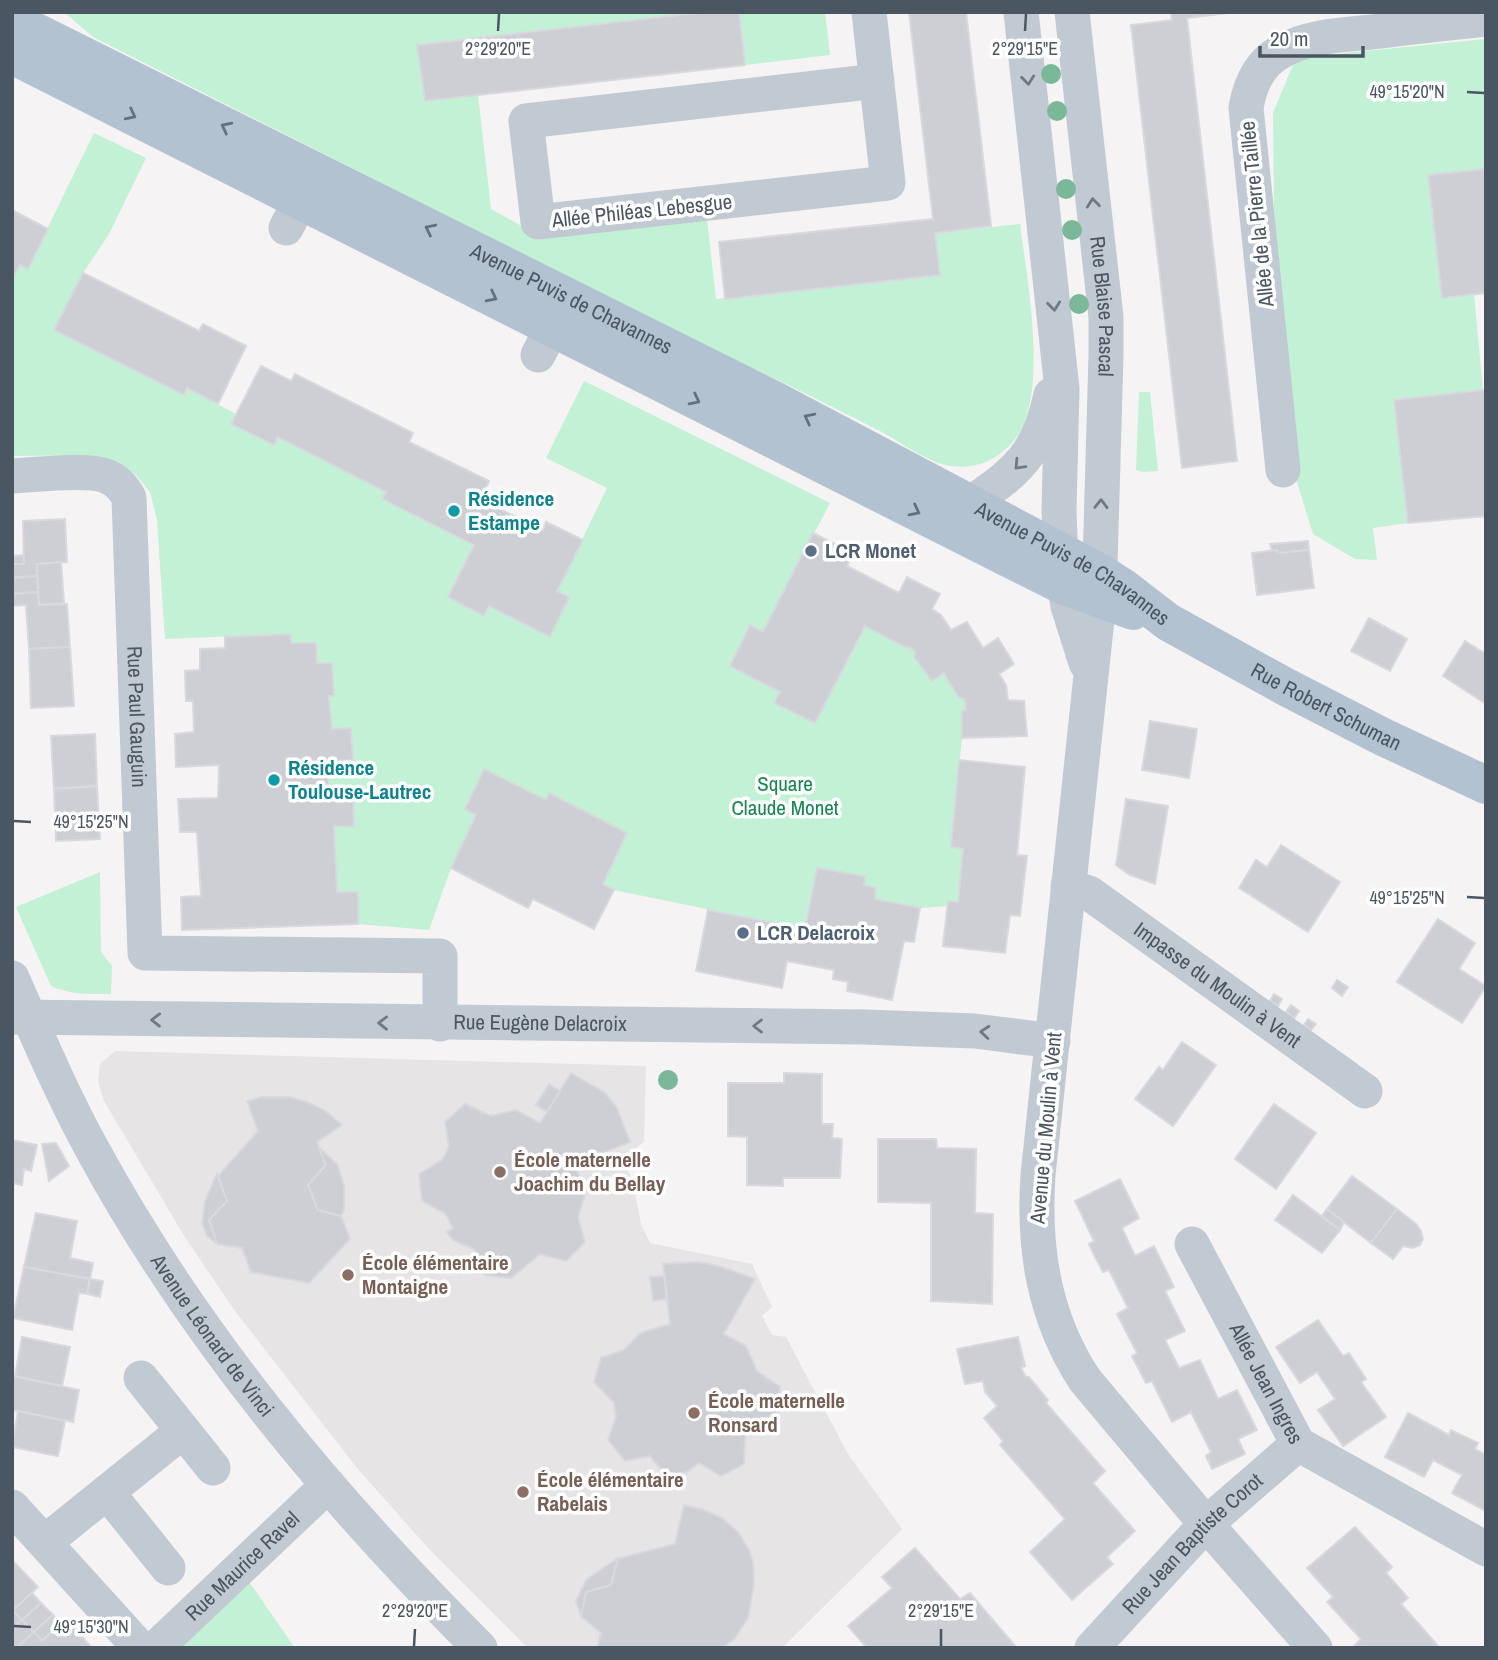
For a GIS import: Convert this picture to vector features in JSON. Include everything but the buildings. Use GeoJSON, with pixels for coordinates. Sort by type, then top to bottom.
{"type":"FeatureCollection","features":[{"type":"Feature","properties":{"kind":"main road"},"geometry":{"type":"LineString","coordinates":[[32,12],[68,48]]}},
{"type":"Feature","properties":{"kind":"main road","name":"Avenue Puvis de Chavannes"},"geometry":{"type":"LineString","coordinates":[[12,20],[632,329],[971,503],[1062,568]]}},
{"type":"Feature","properties":{"kind":"main road","name":"Avenue Puvis de Chavannes"},"geometry":{"type":"LineString","coordinates":[[12,55],[293,215],[545,341],[1099,586],[1124,588],[1168,622]]}},
{"type":"Feature","properties":{"kind":"main road","name":"Rue Robert Schuman"},"geometry":{"type":"LineString","coordinates":[[1168,622],[1317,704],[1486,785]]}},
{"type":"Feature","properties":{"kind":"street","name":"Allée Philéas Lebesgue"},"geometry":{"type":"LineString","coordinates":[[869,12],[877,81],[888,183],[538,222],[527,121],[877,81]]}},
{"type":"Feature","properties":{"kind":"street","name":"Rue Blaise Pascal"},"geometry":{"type":"LineString","coordinates":[[1021,12],[1060,357],[1063,408],[1059,501],[1062,568],[1089,673]]}},
{"type":"Feature","properties":{"kind":"street","name":"Rue Blaise Pascal"},"geometry":{"type":"LineString","coordinates":[[1072,12],[1106,317],[1099,586]]}},
{"type":"Feature","properties":{"kind":"street","name":"Allée de la Pierre Taillée"},"geometry":{"type":"LineString","coordinates":[[1283,470],[1246,108],[1248,92],[1255,77],[1280,51],[1318,38],[1486,19]]}},
{"type":"Feature","properties":{"kind":"street"},"geometry":{"type":"LineString","coordinates":[[293,215],[313,193],[379,204]]}},
{"type":"Feature","properties":{"kind":"street"},"geometry":{"type":"LineString","coordinates":[[545,341],[566,317],[632,329]]}},
{"type":"Feature","properties":{"kind":"street"},"geometry":{"type":"LineString","coordinates":[[1060,357],[1106,355]]}},
{"type":"Feature","properties":{"kind":"street","name":"Rue Blaise Pascal"},"geometry":{"type":"LineString","coordinates":[[971,503],[1011,474],[1030,454],[1044,424],[1060,357]]}},
{"type":"Feature","properties":{"kind":"street","name":"Rue Paul Gauguin"},"geometry":{"type":"LineString","coordinates":[[12,476],[96,473],[117,481],[129,498],[145,953],[440,956],[440,1024]]}},
{"type":"Feature","properties":{"kind":"street","name":"Avenue du Moulin à Vent"},"geometry":{"type":"LineString","coordinates":[[1099,586],[1038,1175],[1036,1210],[1041,1272],[1053,1318],[1072,1360],[1099,1398],[1315,1648]]}},
{"type":"Feature","properties":{"kind":"street","name":"Impasse du Moulin à Vent"},"geometry":{"type":"LineString","coordinates":[[1068,886],[1089,893],[1365,1091]]}},
{"type":"Feature","properties":{"kind":"street","name":"Avenue Léonard de Vinci"},"geometry":{"type":"LineString","coordinates":[[12,978],[21,1017],[92,1150],[162,1265],[242,1381],[328,1485],[394,1559],[480,1648]]}},
{"type":"Feature","properties":{"kind":"street","name":"Rue Eugène Delacroix"},"geometry":{"type":"LineString","coordinates":[[21,1017],[864,1027],[975,1031],[1053,1041]]}},
{"type":"Feature","properties":{"kind":"street","name":"Allée Jean Ingres"},"geometry":{"type":"LineString","coordinates":[[1192,1244],[1298,1444],[1486,1549]]}},
{"type":"Feature","properties":{"kind":"street"},"geometry":{"type":"LineString","coordinates":[[141,1378],[214,1468]]}},
{"type":"Feature","properties":{"kind":"street"},"geometry":{"type":"LineString","coordinates":[[45,1542],[183,1431]]}},
{"type":"Feature","properties":{"kind":"street","name":"Rue Jean Baptiste Corot"},"geometry":{"type":"LineString","coordinates":[[1092,1648],[1206,1524],[1298,1444]]}},
{"type":"Feature","properties":{"kind":"street","name":"Rue Maurice Ravel"},"geometry":{"type":"LineString","coordinates":[[156,1648],[328,1485]]}},
{"type":"Feature","properties":{"kind":"street"},"geometry":{"type":"LineString","coordinates":[[107,1492],[168,1568]]}},
{"type":"Feature","properties":{"kind":"street"},"geometry":{"type":"LineString","coordinates":[[12,1507],[140,1648]]}},
{"type":"Feature","properties":{"kind":"shaded area"},"geometry":{"type":"Polygon","coordinates":[[[115,1051],[646,1066],[644,1142],[624,1156],[641,1224],[650,1243],[752,1264],[772,1307],[762,1316],[772,1335],[786,1337],[848,1454],[902,1529],[782,1648],[528,1648],[430,1550],[357,1468],[235,1311],[186,1239],[104,1101],[98,1081],[100,1064],[115,1051]]]}},
{"type":"Feature","properties":{"kind":"green space"},"geometry":{"type":"Polygon","coordinates":[[[64,12],[706,12],[418,44],[425,101],[478,95],[491,209],[543,238],[707,219],[716,299],[939,275],[935,233],[1020,224],[1034,362],[1027,414],[1018,435],[989,461],[960,467],[931,460],[851,416],[757,370],[750,370],[93,37],[64,12]]]}},
{"type":"Feature","properties":{"kind":"green space"},"geometry":{"type":"Polygon","coordinates":[[[739,12],[825,12],[830,55],[745,65],[739,12]]]}},
{"type":"Feature","properties":{"kind":"green space"},"geometry":{"type":"Polygon","coordinates":[[[1486,39],[1486,169],[1428,175],[1442,298],[1474,295],[1483,390],[1395,400],[1408,523],[1373,528],[1377,560],[1355,559],[1313,534],[1297,482],[1275,283],[1273,113],[1293,65],[1305,57],[1486,39]]]}},
{"type":"Feature","properties":{"kind":"green space","name":"Square Claude Monet"},"geometry":{"type":"Polygon","coordinates":[[[94,133],[146,158],[109,234],[83,273],[187,388],[236,414],[274,445],[278,437],[386,492],[383,500],[474,545],[449,598],[479,613],[489,606],[550,637],[569,597],[557,591],[607,488],[546,458],[584,381],[830,503],[763,632],[750,626],[730,666],[780,692],[775,703],[815,723],[865,626],[905,647],[910,647],[931,680],[944,673],[958,697],[964,699],[966,710],[962,711],[962,738],[951,846],[963,849],[958,902],[948,901],[947,906],[920,908],[875,899],[876,888],[864,885],[864,876],[817,868],[805,929],[614,890],[603,884],[627,833],[549,794],[546,800],[484,769],[465,808],[476,815],[451,868],[429,930],[358,924],[358,892],[337,892],[334,826],[354,826],[353,793],[329,793],[328,761],[353,760],[351,728],[332,729],[329,696],[334,696],[332,663],[317,663],[316,643],[291,643],[289,634],[165,639],[157,520],[150,492],[136,475],[119,462],[89,455],[12,456],[12,280],[20,265],[28,268],[94,133]]]}},
{"type":"Feature","properties":{"kind":"green space"},"geometry":{"type":"Polygon","coordinates":[[[1139,392],[1150,392],[1158,471],[1136,470],[1139,392]]]}},
{"type":"Feature","properties":{"kind":"green space"},"geometry":{"type":"Polygon","coordinates":[[[100,872],[101,952],[112,966],[111,994],[58,989],[51,986],[16,907],[100,872]]]}},
{"type":"Feature","properties":{"kind":"green space"},"geometry":{"type":"Polygon","coordinates":[[[241,1582],[250,1583],[295,1648],[174,1648],[241,1582]]]}},
{"type":"Feature","properties":{"kind":"place","name":"Résidence Estampe"},"geometry":{"type":"Point","coordinates":[454,511]}},
{"type":"Feature","properties":{"kind":"place","name":"LCR Monet"},"geometry":{"type":"Point","coordinates":[811,551]}},
{"type":"Feature","properties":{"kind":"place","name":"Résidence Toulouse-Lautrec"},"geometry":{"type":"Point","coordinates":[274,780]}},
{"type":"Feature","properties":{"kind":"place","name":"LCR Delacroix"},"geometry":{"type":"Point","coordinates":[743,933]}},
{"type":"Feature","properties":{"kind":"place","name":"École maternelle Joachim du Bellay"},"geometry":{"type":"Point","coordinates":[500,1172]}},
{"type":"Feature","properties":{"kind":"place","name":"École élémentaire Montaigne"},"geometry":{"type":"Point","coordinates":[348,1275]}},
{"type":"Feature","properties":{"kind":"place","name":"École maternelle Ronsard"},"geometry":{"type":"Point","coordinates":[694,1413]}},
{"type":"Feature","properties":{"kind":"place","name":"École élémentaire Rabelais"},"geometry":{"type":"Point","coordinates":[523,1492]}}]}
